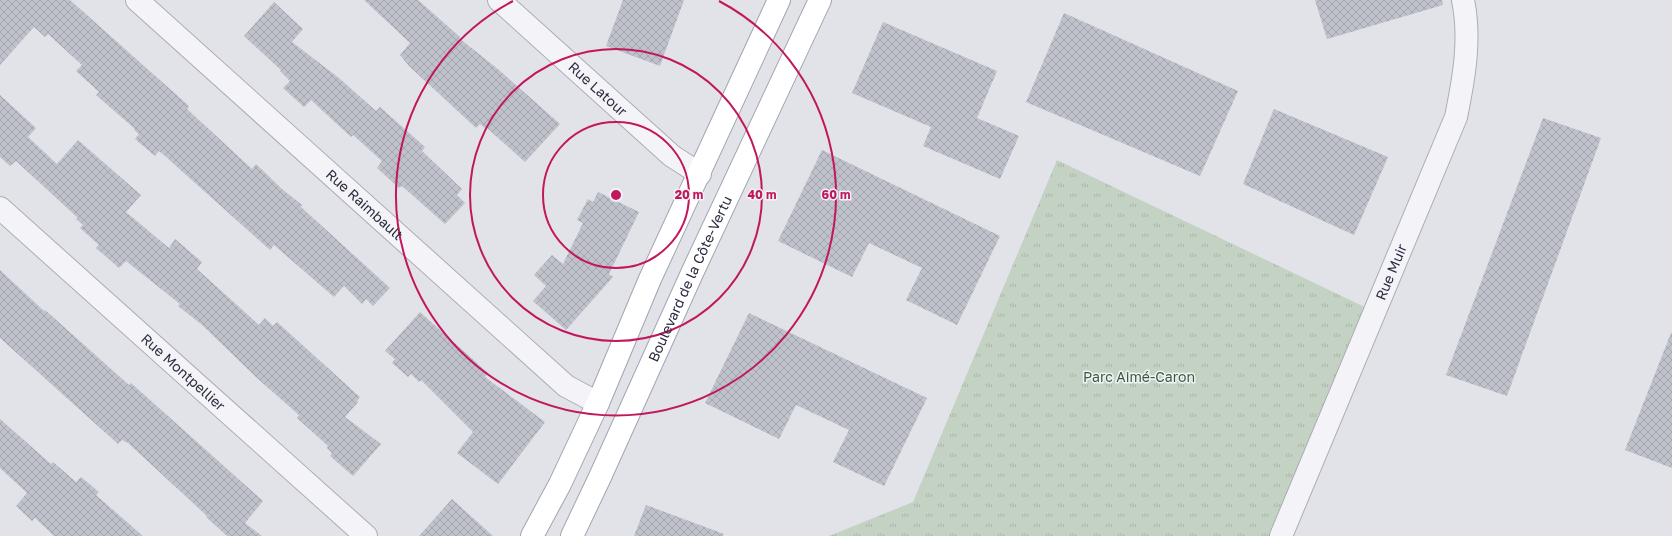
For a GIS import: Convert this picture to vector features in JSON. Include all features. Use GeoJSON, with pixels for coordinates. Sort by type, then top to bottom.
{"type":"FeatureCollection","features":[{"type":"Feature","properties":{"kind":"main road"},"geometry":{"type":"LineString","coordinates":[[532,536],[560,484],[598,403],[650,279],[700,174],[779,0]]}},
{"type":"Feature","properties":{"kind":"main road","name":"Boulevard de la Côte-Vertu"},"geometry":{"type":"LineString","coordinates":[[572,536],[705,245],[820,0]]}},
{"type":"Feature","properties":{"kind":"street","name":"Rue Raimbault"},"geometry":{"type":"LineString","coordinates":[[136,0],[566,386],[598,403]]}},
{"type":"Feature","properties":{"kind":"street","name":"Rue Latour"},"geometry":{"type":"LineString","coordinates":[[499,0],[672,156],[700,174]]}},
{"type":"Feature","properties":{"kind":"street","name":"Rue Muir"},"geometry":{"type":"LineString","coordinates":[[1281,536],[1456,117],[1463,81],[1467,46],[1466,11],[1463,0]]}},
{"type":"Feature","properties":{"kind":"street","name":"Rue Montpellier"},"geometry":{"type":"LineString","coordinates":[[0,208],[366,536]]}},
{"type":"Feature","properties":{"kind":"green space","name":"Parc Aimé-Caron"},"geometry":{"type":"Polygon","coordinates":[[[1057,160],[1375,312],[1281,536],[829,536],[913,502],[1057,160]]]}},
{"type":"Feature","properties":{"kind":"building"},"geometry":{"type":"Polygon","coordinates":[[[0,0],[70,0],[189,106],[187,109],[252,169],[256,164],[390,288],[373,306],[366,299],[362,304],[344,286],[334,297],[274,245],[270,250],[159,151],[155,156],[135,139],[139,134],[134,130],[135,129],[96,95],[99,92],[76,71],[82,65],[48,34],[45,37],[34,27],[0,65],[0,0]]]}},
{"type":"Feature","properties":{"kind":"building"},"geometry":{"type":"Polygon","coordinates":[[[364,0],[418,0],[460,37],[459,38],[499,70],[560,124],[525,162],[486,127],[485,128],[480,124],[476,128],[409,66],[400,55],[410,43],[364,0]]]}},
{"type":"Feature","properties":{"kind":"building"},"geometry":{"type":"Polygon","coordinates":[[[623,0],[684,0],[660,66],[606,46],[623,0]]]}},
{"type":"Feature","properties":{"kind":"building"},"geometry":{"type":"Polygon","coordinates":[[[1315,0],[1442,0],[1443,5],[1327,39],[1315,0]]]}},
{"type":"Feature","properties":{"kind":"building"},"geometry":{"type":"Polygon","coordinates":[[[274,2],[303,29],[292,42],[339,78],[376,111],[380,107],[425,147],[422,151],[462,189],[457,195],[465,203],[445,224],[402,186],[399,188],[377,168],[382,161],[353,135],[351,137],[311,100],[304,107],[283,88],[290,81],[280,71],[281,70],[244,36],[274,2]]]}},
{"type":"Feature","properties":{"kind":"building"},"geometry":{"type":"Polygon","coordinates":[[[1064,13],[1238,91],[1200,176],[1026,102],[1064,13]]]}},
{"type":"Feature","properties":{"kind":"building"},"geometry":{"type":"Polygon","coordinates":[[[883,22],[997,71],[977,118],[1019,136],[1000,179],[923,146],[931,127],[852,93],[883,22]]]}},
{"type":"Feature","properties":{"kind":"building"},"geometry":{"type":"Polygon","coordinates":[[[0,95],[36,128],[28,137],[57,164],[78,140],[141,195],[126,212],[169,248],[175,239],[202,262],[197,269],[259,325],[265,318],[273,326],[277,322],[360,397],[357,401],[358,402],[345,417],[381,444],[353,476],[330,456],[332,453],[327,448],[328,446],[297,418],[299,415],[257,378],[201,324],[178,306],[180,304],[126,261],[119,268],[96,248],[99,245],[80,228],[83,225],[76,219],[78,218],[16,161],[10,166],[0,157],[0,95]]]}},
{"type":"Feature","properties":{"kind":"building"},"geometry":{"type":"Polygon","coordinates":[[[1274,109],[1388,157],[1354,235],[1243,184],[1274,109]]]}},
{"type":"Feature","properties":{"kind":"building"},"geometry":{"type":"Polygon","coordinates":[[[1543,118],[1601,138],[1507,396],[1446,375],[1543,118]]]}},
{"type":"Feature","properties":{"kind":"building"},"geometry":{"type":"Polygon","coordinates":[[[822,150],[1000,236],[957,325],[906,300],[922,268],[869,243],[852,277],[778,241],[822,150]]]}},
{"type":"Feature","properties":{"kind":"building"},"geometry":{"type":"Polygon","coordinates":[[[598,192],[639,212],[609,274],[613,277],[566,330],[533,301],[546,286],[534,275],[552,255],[563,264],[583,223],[577,220],[588,199],[593,202],[598,192]]]}},
{"type":"Feature","properties":{"kind":"building"},"geometry":{"type":"Polygon","coordinates":[[[0,270],[44,311],[45,310],[129,385],[131,383],[263,501],[245,523],[262,536],[227,536],[128,443],[122,440],[118,444],[0,338],[0,270]]]}},
{"type":"Feature","properties":{"kind":"building"},"geometry":{"type":"Polygon","coordinates":[[[420,312],[488,373],[485,377],[545,422],[498,484],[457,453],[473,432],[421,380],[419,382],[411,374],[408,377],[392,363],[395,359],[385,351],[420,312]]]}},
{"type":"Feature","properties":{"kind":"building"},"geometry":{"type":"Polygon","coordinates":[[[749,313],[927,398],[884,486],[833,462],[849,430],[796,405],[779,439],[705,403],[749,313]]]}},
{"type":"Feature","properties":{"kind":"building"},"geometry":{"type":"Polygon","coordinates":[[[1672,333],[1672,468],[1625,450],[1672,333]]]}},
{"type":"Feature","properties":{"kind":"building"},"geometry":{"type":"Polygon","coordinates":[[[0,419],[51,464],[53,462],[76,482],[81,477],[99,492],[96,495],[143,536],[54,536],[35,518],[32,521],[16,506],[27,493],[0,468],[0,419]]]}},
{"type":"Feature","properties":{"kind":"building"},"geometry":{"type":"Polygon","coordinates":[[[452,499],[493,536],[419,536],[452,499]]]}},
{"type":"Feature","properties":{"kind":"building"},"geometry":{"type":"Polygon","coordinates":[[[646,505],[724,534],[723,536],[634,536],[646,505]]]}}]}
